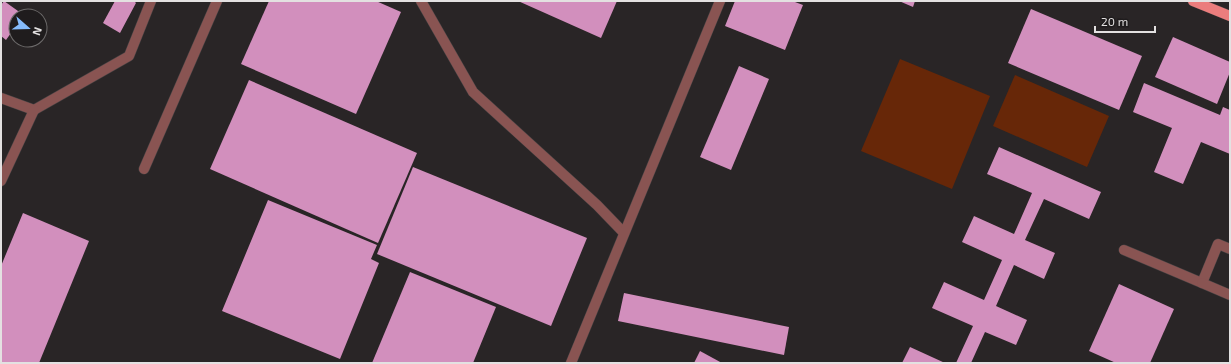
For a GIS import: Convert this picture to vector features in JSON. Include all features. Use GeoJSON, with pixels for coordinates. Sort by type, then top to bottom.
{"type":"FeatureCollection","features":[{"type":"Feature","properties":{"kind":"main road"},"geometry":{"type":"LineString","coordinates":[[1193,1],[1230,16]]}},
{"type":"Feature","properties":{"kind":"street"},"geometry":{"type":"LineString","coordinates":[[1,181],[34,110],[129,56],[151,1]]}},
{"type":"Feature","properties":{"kind":"street"},"geometry":{"type":"LineString","coordinates":[[144,169],[217,1]]}},
{"type":"Feature","properties":{"kind":"street"},"geometry":{"type":"LineString","coordinates":[[421,1],[473,92],[597,205],[624,232]]}},
{"type":"Feature","properties":{"kind":"street"},"geometry":{"type":"LineString","coordinates":[[571,363],[720,1]]}},
{"type":"Feature","properties":{"kind":"street"},"geometry":{"type":"LineString","coordinates":[[1,98],[34,110]]}},
{"type":"Feature","properties":{"kind":"street"},"geometry":{"type":"LineString","coordinates":[[1202,283],[1218,244],[1230,248]]}},
{"type":"Feature","properties":{"kind":"street"},"geometry":{"type":"LineString","coordinates":[[1124,250],[1230,295]]}},
{"type":"Feature","properties":{"kind":"shaded area"},"geometry":{"type":"Polygon","coordinates":[[[900,59],[990,96],[952,189],[861,151],[900,59]]]}},
{"type":"Feature","properties":{"kind":"shaded area"},"geometry":{"type":"Polygon","coordinates":[[[1015,75],[1109,116],[1087,167],[993,126],[1015,75]]]}},
{"type":"Feature","properties":{"kind":"building"},"geometry":{"type":"Polygon","coordinates":[[[4,1],[14,8],[8,8],[8,37],[6,40],[1,36],[1,5],[4,1]]]}},
{"type":"Feature","properties":{"kind":"building"},"geometry":{"type":"Polygon","coordinates":[[[115,1],[134,1],[136,3],[120,33],[103,23],[115,1]]]}},
{"type":"Feature","properties":{"kind":"building"},"geometry":{"type":"Polygon","coordinates":[[[269,1],[376,1],[401,12],[356,114],[241,64],[269,1]]]}},
{"type":"Feature","properties":{"kind":"building"},"geometry":{"type":"Polygon","coordinates":[[[518,1],[617,1],[601,38],[518,1]]]}},
{"type":"Feature","properties":{"kind":"building"},"geometry":{"type":"Polygon","coordinates":[[[735,1],[796,1],[795,2],[803,5],[785,50],[725,26],[735,1]]]}},
{"type":"Feature","properties":{"kind":"building"},"geometry":{"type":"Polygon","coordinates":[[[899,1],[915,1],[913,7],[899,1]]]}},
{"type":"Feature","properties":{"kind":"building"},"geometry":{"type":"Polygon","coordinates":[[[1031,9],[1142,56],[1119,110],[1008,63],[1031,9]]]}},
{"type":"Feature","properties":{"kind":"building"},"geometry":{"type":"Polygon","coordinates":[[[1173,37],[1230,62],[1230,72],[1217,104],[1155,77],[1173,37]]]}},
{"type":"Feature","properties":{"kind":"building"},"geometry":{"type":"Polygon","coordinates":[[[739,66],[769,79],[731,170],[700,157],[739,66]]]}},
{"type":"Feature","properties":{"kind":"building"},"geometry":{"type":"Polygon","coordinates":[[[249,80],[417,153],[378,243],[210,169],[249,80]]]}},
{"type":"Feature","properties":{"kind":"building"},"geometry":{"type":"Polygon","coordinates":[[[1144,83],[1220,115],[1223,107],[1230,110],[1230,154],[1201,142],[1183,184],[1154,172],[1172,128],[1133,112],[1144,83]]]}},
{"type":"Feature","properties":{"kind":"building"},"geometry":{"type":"Polygon","coordinates":[[[999,147],[1101,192],[1089,219],[1044,199],[1025,240],[1055,253],[1044,279],[1014,265],[996,306],[1027,320],[1016,345],[985,332],[971,363],[956,363],[973,326],[932,308],[944,282],[984,300],[1002,260],[962,242],[974,216],[1014,234],[1032,193],[987,174],[999,147]]]}},
{"type":"Feature","properties":{"kind":"building"},"geometry":{"type":"Polygon","coordinates":[[[413,167],[587,238],[551,326],[377,254],[413,167]]]}},
{"type":"Feature","properties":{"kind":"building"},"geometry":{"type":"Polygon","coordinates":[[[268,200],[377,245],[371,259],[379,263],[340,359],[222,311],[268,200]]]}},
{"type":"Feature","properties":{"kind":"building"},"geometry":{"type":"Polygon","coordinates":[[[23,213],[89,241],[39,363],[4,363],[1,362],[1,266],[23,213]]]}},
{"type":"Feature","properties":{"kind":"building"},"geometry":{"type":"Polygon","coordinates":[[[410,272],[496,307],[473,363],[372,363],[410,272]]]}},
{"type":"Feature","properties":{"kind":"building"},"geometry":{"type":"Polygon","coordinates":[[[1119,284],[1174,309],[1150,363],[1116,363],[1089,351],[1119,284]]]}},
{"type":"Feature","properties":{"kind":"building"},"geometry":{"type":"Polygon","coordinates":[[[624,293],[789,327],[784,355],[618,321],[624,293]]]}},
{"type":"Feature","properties":{"kind":"building"},"geometry":{"type":"Polygon","coordinates":[[[910,347],[945,363],[902,363],[910,347]]]}},
{"type":"Feature","properties":{"kind":"building"},"geometry":{"type":"Polygon","coordinates":[[[700,351],[722,363],[694,363],[700,351]]]}}]}
